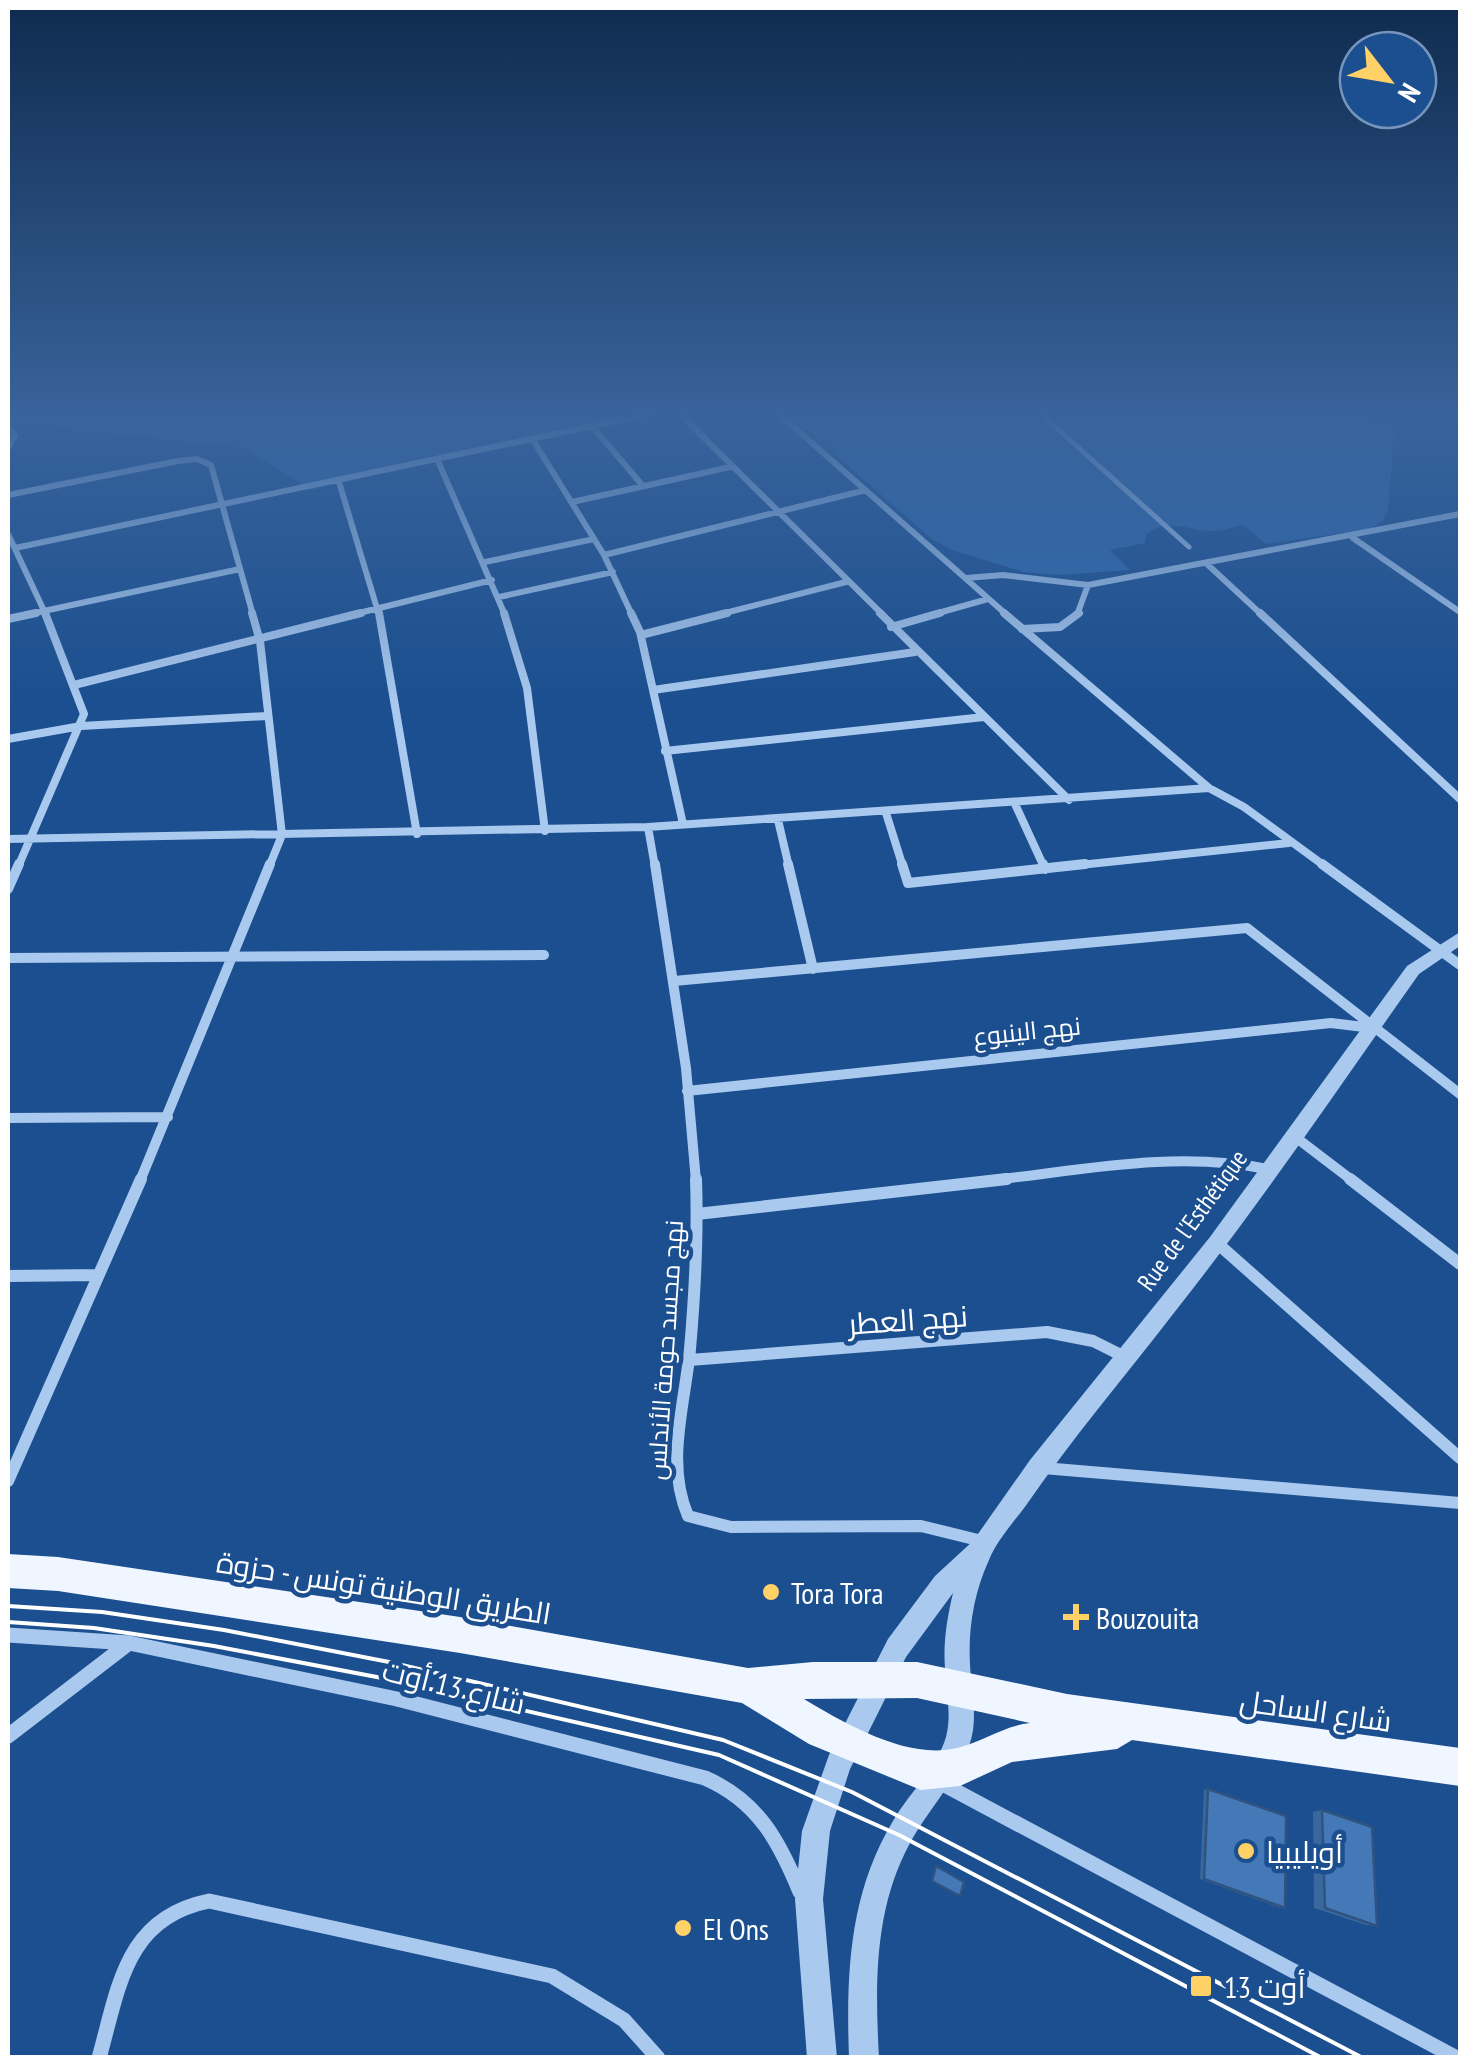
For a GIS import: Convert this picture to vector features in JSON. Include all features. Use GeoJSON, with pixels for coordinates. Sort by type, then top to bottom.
{"type":"FeatureCollection","features":[{"type":"Feature","properties":{"kind":"main road","name":"الطريق الوطنية تونس - حزوة"},"geometry":{"type":"LineString","coordinates":[[8,1570],[58,1574],[460,1635],[748,1686],[879,1680]]}},
{"type":"Feature","properties":{"kind":"main road","name":"شارع الساحل"},"geometry":{"type":"LineString","coordinates":[[879,1680],[958,1688],[1162,1727],[1460,1767]]}},
{"type":"Feature","properties":{"kind":"main road","name":"الطريق الوطنية تونس - حزوة"},"geometry":{"type":"LineString","coordinates":[[748,1686],[848,1744]]}},
{"type":"Feature","properties":{"kind":"main road","name":"شارع الساحل"},"geometry":{"type":"LineString","coordinates":[[932,1774],[960,1767],[1010,1744],[1074,1733],[1162,1727]]}},
{"type":"Feature","properties":{"kind":"main road"},"geometry":{"type":"LineString","coordinates":[[848,1744],[932,1774]]}},
{"type":"Feature","properties":{"kind":"street"},"geometry":{"type":"LineString","coordinates":[[15,548],[201,509]]}},
{"type":"Feature","properties":{"kind":"street"},"geometry":{"type":"LineString","coordinates":[[8,1481],[168,1118],[282,834],[260,641],[223,509]]}},
{"type":"Feature","properties":{"kind":"street"},"geometry":{"type":"LineString","coordinates":[[347,509],[378,610],[418,834]]}},
{"type":"Feature","properties":{"kind":"street"},"geometry":{"type":"LineString","coordinates":[[461,509],[499,596],[527,688],[545,831]]}},
{"type":"Feature","properties":{"kind":"street"},"geometry":{"type":"LineString","coordinates":[[576,509],[604,554],[640,635],[683,824]]}},
{"type":"Feature","properties":{"kind":"street"},"geometry":{"type":"LineString","coordinates":[[773,509],[1069,800]]}},
{"type":"Feature","properties":{"kind":"street"},"geometry":{"type":"LineString","coordinates":[[604,554],[792,509]]}},
{"type":"Feature","properties":{"kind":"street"},"geometry":{"type":"LineString","coordinates":[[883,509],[1210,788],[1244,806],[1460,965]]}},
{"type":"Feature","properties":{"kind":"street"},"geometry":{"type":"LineString","coordinates":[[1147,509],[1189,547]]}},
{"type":"Feature","properties":{"kind":"street"},"geometry":{"type":"LineString","coordinates":[[966,578],[1003,575],[1088,585],[1352,538],[1460,514]]}},
{"type":"Feature","properties":{"kind":"street"},"geometry":{"type":"LineString","coordinates":[[8,534],[84,714],[8,888]]}},
{"type":"Feature","properties":{"kind":"street"},"geometry":{"type":"LineString","coordinates":[[1352,538],[1460,612]]}},
{"type":"Feature","properties":{"kind":"street"},"geometry":{"type":"LineString","coordinates":[[485,562],[594,539]]}},
{"type":"Feature","properties":{"kind":"street"},"geometry":{"type":"LineString","coordinates":[[8,564],[20,561]]}},
{"type":"Feature","properties":{"kind":"street"},"geometry":{"type":"LineString","coordinates":[[1207,564],[1460,799]]}},
{"type":"Feature","properties":{"kind":"street"},"geometry":{"type":"LineString","coordinates":[[8,619],[240,569]]}},
{"type":"Feature","properties":{"kind":"street"},"geometry":{"type":"LineString","coordinates":[[499,596],[612,572]]}},
{"type":"Feature","properties":{"kind":"street"},"geometry":{"type":"LineString","coordinates":[[74,685],[492,580]]}},
{"type":"Feature","properties":{"kind":"street"},"geometry":{"type":"LineString","coordinates":[[640,635],[846,582]]}},
{"type":"Feature","properties":{"kind":"street"},"geometry":{"type":"LineString","coordinates":[[1022,629],[1070,625],[1080,617],[1088,585]]}},
{"type":"Feature","properties":{"kind":"street"},"geometry":{"type":"LineString","coordinates":[[891,627],[988,599]]}},
{"type":"Feature","properties":{"kind":"street"},"geometry":{"type":"LineString","coordinates":[[653,690],[916,652]]}},
{"type":"Feature","properties":{"kind":"street"},"geometry":{"type":"LineString","coordinates":[[8,739],[82,726],[266,716]]}},
{"type":"Feature","properties":{"kind":"street"},"geometry":{"type":"LineString","coordinates":[[665,751],[984,716]]}},
{"type":"Feature","properties":{"kind":"street"},"geometry":{"type":"LineString","coordinates":[[8,839],[648,827],[1210,788]]}},
{"type":"Feature","properties":{"kind":"street"},"geometry":{"type":"LineString","coordinates":[[1015,804],[1046,869]]}},
{"type":"Feature","properties":{"kind":"street"},"geometry":{"type":"LineString","coordinates":[[886,813],[908,883],[1290,843]]}},
{"type":"Feature","properties":{"kind":"street"},"geometry":{"type":"LineString","coordinates":[[778,820],[812,968]]}},
{"type":"Feature","properties":{"kind":"street","name":"نهج مجسد حومة الأندلس"},"geometry":{"type":"LineString","coordinates":[[648,827],[674,981],[697,1214],[690,1360],[676,1477],[680,1503],[688,1516],[731,1528],[921,1526],[983,1546]]}},
{"type":"Feature","properties":{"kind":"street"},"geometry":{"type":"LineString","coordinates":[[674,981],[1247,928],[1460,1094]]}},
{"type":"Feature","properties":{"kind":"street","name":"Rue de l'Esthétique"},"geometry":{"type":"LineString","coordinates":[[822,2058],[810,1918],[816,1831],[824,1800],[879,1680],[919,1616],[983,1546],[1038,1468],[1217,1243],[1412,970],[1439,948],[1460,938]]}},
{"type":"Feature","properties":{"kind":"street"},"geometry":{"type":"LineString","coordinates":[[8,958],[544,954]]}},
{"type":"Feature","properties":{"kind":"street","name":"نهج الينبوع"},"geometry":{"type":"LineString","coordinates":[[687,1091],[1331,1023],[1373,1028]]}},
{"type":"Feature","properties":{"kind":"street"},"geometry":{"type":"LineString","coordinates":[[8,1118],[168,1118]]}},
{"type":"Feature","properties":{"kind":"street"},"geometry":{"type":"LineString","coordinates":[[1293,1136],[1460,1264]]}},
{"type":"Feature","properties":{"kind":"street"},"geometry":{"type":"LineString","coordinates":[[697,1214],[1173,1160],[1226,1161],[1267,1169]]}},
{"type":"Feature","properties":{"kind":"street"},"geometry":{"type":"LineString","coordinates":[[1217,1243],[1460,1458]]}},
{"type":"Feature","properties":{"kind":"street"},"geometry":{"type":"LineString","coordinates":[[8,1276],[97,1276]]}},
{"type":"Feature","properties":{"kind":"street","name":"نهج العطر"},"geometry":{"type":"LineString","coordinates":[[690,1360],[1047,1332],[1092,1342],[1126,1358]]}},
{"type":"Feature","properties":{"kind":"street"},"geometry":{"type":"LineString","coordinates":[[1038,1468],[1460,1503]]}},
{"type":"Feature","properties":{"kind":"street","name":"Rue de l'Esthétique"},"geometry":{"type":"LineString","coordinates":[[864,2058],[862,1954],[874,1891],[932,1774],[958,1742],[962,1706],[958,1688],[960,1613],[983,1546]]}},
{"type":"Feature","properties":{"kind":"street","name":"شارع 13 أوت"},"geometry":{"type":"LineString","coordinates":[[8,1635],[129,1643],[398,1700],[729,1786],[750,1801],[768,1822],[810,1918]]}},
{"type":"Feature","properties":{"kind":"street"},"geometry":{"type":"LineString","coordinates":[[8,1736],[129,1643]]}},
{"type":"Feature","properties":{"kind":"street"},"geometry":{"type":"LineString","coordinates":[[932,1774],[1456,2058]]}},
{"type":"Feature","properties":{"kind":"street"},"geometry":{"type":"LineString","coordinates":[[99,2058],[134,1950],[154,1918],[182,1902],[210,1901],[552,1976],[602,2001],[638,2029],[658,2058]]}},
{"type":"Feature","properties":{"kind":"shaded area"},"geometry":{"type":"Polygon","coordinates":[[[898,509],[1388,509],[1382,522],[1369,529],[1266,544],[1243,525],[1213,531],[1161,527],[1146,535],[1145,543],[1110,550],[1130,570],[1059,575],[1024,572],[955,551],[933,540],[898,509]]]}},
{"type":"Feature","properties":{"kind":"building"},"geometry":{"type":"Polygon","coordinates":[[[1208,1789],[1286,1816],[1285,1908],[1204,1879],[1208,1789]]]}},
{"type":"Feature","properties":{"kind":"building"},"geometry":{"type":"Polygon","coordinates":[[[1322,1810],[1372,1827],[1377,1926],[1325,1908],[1322,1810]]]}},
{"type":"Feature","properties":{"kind":"building"},"geometry":{"type":"Polygon","coordinates":[[[936,1866],[964,1882],[960,1896],[932,1881],[936,1866]]]}},
{"type":"Feature","properties":{"kind":"tram line"},"geometry":{"type":"LineString","coordinates":[[8,1606],[102,1612],[224,1630],[389,1662],[723,1740],[852,1792],[1363,2058]]}},
{"type":"Feature","properties":{"kind":"tram line"},"geometry":{"type":"LineString","coordinates":[[8,1622],[94,1628],[214,1646],[382,1678],[719,1755],[899,1835],[1322,2058]]}},
{"type":"Feature","properties":{"kind":"place","name":"Tora Tora"},"geometry":{"type":"Point","coordinates":[771,1592]}},
{"type":"Feature","properties":{"kind":"place","name":"Bouzouita"},"geometry":{"type":"Point","coordinates":[1076,1617]}},
{"type":"Feature","properties":{"kind":"place","name":"أويليبيا"},"geometry":{"type":"Point","coordinates":[1246,1851]}},
{"type":"Feature","properties":{"kind":"place","name":"El Ons"},"geometry":{"type":"Point","coordinates":[683,1928]}},
{"type":"Feature","properties":{"kind":"place","name":"13 أوت"},"geometry":{"type":"Point","coordinates":[1201,1986]}}]}
